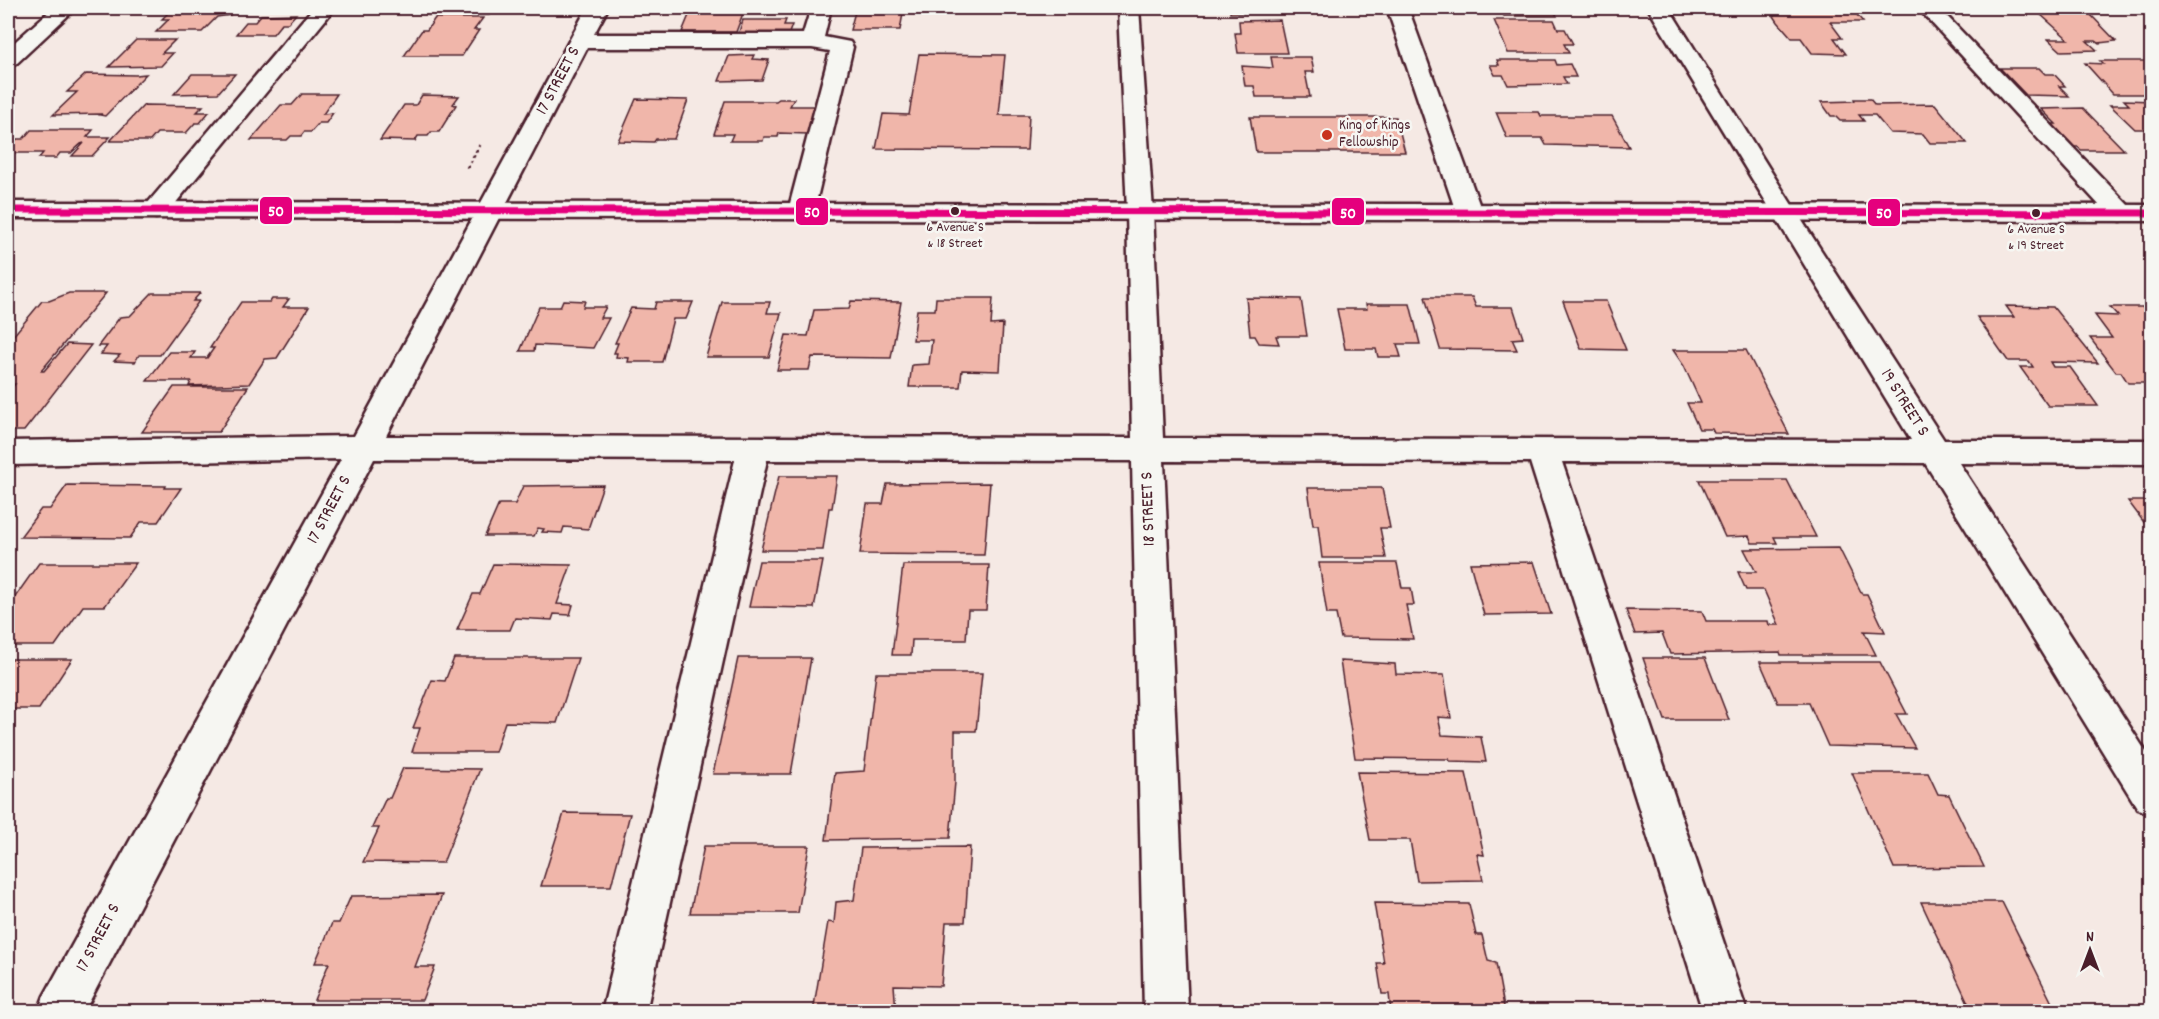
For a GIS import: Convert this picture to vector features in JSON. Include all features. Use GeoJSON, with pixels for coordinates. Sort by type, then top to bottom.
{"type":"FeatureCollection","features":[{"type":"Feature","properties":{"kind":"street"},"geometry":{"type":"LineString","coordinates":[[8,59],[65,8]]}},
{"type":"Feature","properties":{"kind":"street"},"geometry":{"type":"LineString","coordinates":[[156,210],[324,8]]}},
{"type":"Feature","properties":{"kind":"street","name":"17 STREET S"},"geometry":{"type":"LineString","coordinates":[[60,1011],[491,211],[597,8]]}},
{"type":"Feature","properties":{"kind":"street"},"geometry":{"type":"LineString","coordinates":[[812,41],[821,8]]}},
{"type":"Feature","properties":{"kind":"street","name":"18 STREET S"},"geometry":{"type":"LineString","coordinates":[[1129,8],[1140,211],[1166,1011]]}},
{"type":"Feature","properties":{"kind":"street"},"geometry":{"type":"LineString","coordinates":[[1397,8],[1469,212]]}},
{"type":"Feature","properties":{"kind":"street","name":"19 STREET S"},"geometry":{"type":"LineString","coordinates":[[1659,8],[1784,213],[2151,796]]}},
{"type":"Feature","properties":{"kind":"street"},"geometry":{"type":"LineString","coordinates":[[1928,8],[2121,213]]}},
{"type":"Feature","properties":{"kind":"street"},"geometry":{"type":"LineString","coordinates":[[580,41],[812,41],[842,47],[801,211]]}},
{"type":"Feature","properties":{"kind":"street"},"geometry":{"type":"LineString","coordinates":[[8,210],[2151,213]]}},
{"type":"Feature","properties":{"kind":"street"},"geometry":{"type":"LineString","coordinates":[[8,453],[364,447],[2151,453]]}},
{"type":"Feature","properties":{"kind":"street"},"geometry":{"type":"LineString","coordinates":[[624,1011],[754,448]]}},
{"type":"Feature","properties":{"kind":"street"},"geometry":{"type":"LineString","coordinates":[[1542,450],[1725,1011]]}},
{"type":"Feature","properties":{"kind":"building"},"geometry":{"type":"Polygon","coordinates":[[[173,8],[237,8],[230,15],[217,17],[202,32],[156,32],[169,19],[162,19],[173,8]]]}},
{"type":"Feature","properties":{"kind":"building"},"geometry":{"type":"Polygon","coordinates":[[[433,8],[493,8],[489,15],[428,15],[433,8]]]}},
{"type":"Feature","properties":{"kind":"building"},"geometry":{"type":"Polygon","coordinates":[[[692,8],[745,8],[736,32],[682,32],[692,8]]]}},
{"type":"Feature","properties":{"kind":"building"},"geometry":{"type":"Polygon","coordinates":[[[856,8],[904,8],[900,30],[850,30],[856,8]]]}},
{"type":"Feature","properties":{"kind":"building"},"geometry":{"type":"Polygon","coordinates":[[[1230,8],[1293,8],[1294,13],[1230,13],[1230,8]]]}},
{"type":"Feature","properties":{"kind":"building"},"geometry":{"type":"Polygon","coordinates":[[[1500,8],[1553,8],[1557,16],[1504,16],[1500,8]]]}},
{"type":"Feature","properties":{"kind":"building"},"geometry":{"type":"Polygon","coordinates":[[[1775,8],[1873,8],[1879,15],[1857,15],[1863,22],[1830,22],[1842,38],[1834,38],[1846,54],[1812,53],[1801,38],[1792,38],[1778,22],[1772,13],[1779,13],[1775,8]]]}},
{"type":"Feature","properties":{"kind":"building"},"geometry":{"type":"Polygon","coordinates":[[[2089,13],[2116,41],[2099,43],[2087,41],[2097,50],[2061,51],[2048,39],[2068,39],[2040,14],[2089,13]]]}},
{"type":"Feature","properties":{"kind":"building"},"geometry":{"type":"Polygon","coordinates":[[[296,14],[288,23],[282,23],[273,34],[236,34],[246,22],[255,22],[261,15],[296,14]]]}},
{"type":"Feature","properties":{"kind":"building"},"geometry":{"type":"Polygon","coordinates":[[[435,18],[483,18],[474,30],[479,30],[462,56],[404,56],[422,30],[427,30],[435,18]]]}},
{"type":"Feature","properties":{"kind":"building"},"geometry":{"type":"Polygon","coordinates":[[[743,20],[786,20],[784,25],[792,25],[789,33],[782,35],[738,35],[743,20]]]}},
{"type":"Feature","properties":{"kind":"building"},"geometry":{"type":"Polygon","coordinates":[[[1280,20],[1287,53],[1238,53],[1235,33],[1240,33],[1239,21],[1280,20]]]}},
{"type":"Feature","properties":{"kind":"building"},"geometry":{"type":"Polygon","coordinates":[[[1494,20],[1554,20],[1558,29],[1565,29],[1573,44],[1564,44],[1569,53],[1508,53],[1494,20]]]}},
{"type":"Feature","properties":{"kind":"building"},"geometry":{"type":"Polygon","coordinates":[[[136,40],[175,40],[162,53],[173,53],[161,66],[109,67],[136,40]]]}},
{"type":"Feature","properties":{"kind":"building"},"geometry":{"type":"Polygon","coordinates":[[[919,54],[1005,55],[999,115],[1029,115],[1027,150],[876,149],[883,114],[909,115],[919,54]]]}},
{"type":"Feature","properties":{"kind":"building"},"geometry":{"type":"Polygon","coordinates":[[[754,55],[752,59],[769,60],[762,80],[719,81],[729,56],[754,55]]]}},
{"type":"Feature","properties":{"kind":"building"},"geometry":{"type":"Polygon","coordinates":[[[1271,57],[1311,57],[1314,72],[1305,72],[1310,97],[1256,97],[1254,86],[1245,86],[1242,66],[1273,68],[1271,57]]]}},
{"type":"Feature","properties":{"kind":"building"},"geometry":{"type":"Polygon","coordinates":[[[1497,60],[1555,60],[1557,65],[1570,64],[1576,77],[1563,77],[1567,84],[1508,85],[1503,75],[1495,75],[1490,65],[1499,65],[1497,60]]]}},
{"type":"Feature","properties":{"kind":"building"},"geometry":{"type":"Polygon","coordinates":[[[2100,61],[2149,61],[2152,64],[2152,94],[2113,94],[2085,63],[2103,64],[2100,61]]]}},
{"type":"Feature","properties":{"kind":"building"},"geometry":{"type":"Polygon","coordinates":[[[2000,68],[2039,68],[2045,74],[2054,74],[2065,86],[2059,86],[2069,96],[2026,95],[2000,68]]]}},
{"type":"Feature","properties":{"kind":"building"},"geometry":{"type":"Polygon","coordinates":[[[86,74],[146,74],[105,116],[100,115],[102,114],[53,115],[77,92],[67,92],[86,74]]]}},
{"type":"Feature","properties":{"kind":"building"},"geometry":{"type":"Polygon","coordinates":[[[192,74],[235,74],[218,93],[174,94],[192,74]]]}},
{"type":"Feature","properties":{"kind":"building"},"geometry":{"type":"Polygon","coordinates":[[[302,94],[337,94],[323,114],[333,113],[326,123],[319,123],[311,132],[304,132],[301,136],[291,136],[287,140],[251,140],[281,105],[292,105],[302,94]]]}},
{"type":"Feature","properties":{"kind":"building"},"geometry":{"type":"Polygon","coordinates":[[[422,95],[459,96],[439,132],[431,132],[428,136],[418,136],[415,141],[380,140],[404,105],[416,105],[422,95]]]}},
{"type":"Feature","properties":{"kind":"building"},"geometry":{"type":"Polygon","coordinates":[[[636,99],[688,100],[674,139],[656,139],[654,142],[618,141],[636,99]]]}},
{"type":"Feature","properties":{"kind":"building"},"geometry":{"type":"Polygon","coordinates":[[[794,99],[790,106],[815,106],[808,134],[779,133],[778,137],[764,137],[763,141],[730,141],[733,134],[714,134],[725,101],[776,101],[794,99]]]}},
{"type":"Feature","properties":{"kind":"building"},"geometry":{"type":"Polygon","coordinates":[[[1854,99],[1870,99],[1875,105],[1935,104],[1967,143],[1930,143],[1923,134],[1890,133],[1875,115],[1859,115],[1864,121],[1840,121],[1835,116],[1831,116],[1821,102],[1855,101],[1854,99]]]}},
{"type":"Feature","properties":{"kind":"building"},"geometry":{"type":"Polygon","coordinates":[[[2124,100],[2152,101],[2152,129],[2135,129],[2110,105],[2129,105],[2124,100]]]}},
{"type":"Feature","properties":{"kind":"building"},"geometry":{"type":"Polygon","coordinates":[[[144,105],[203,106],[197,112],[209,112],[200,123],[195,123],[186,133],[157,133],[150,141],[110,141],[144,105]]]}},
{"type":"Feature","properties":{"kind":"building"},"geometry":{"type":"Polygon","coordinates":[[[2083,108],[2124,150],[2081,150],[2078,147],[2072,147],[2051,124],[2056,124],[2041,109],[2083,108]]]}},
{"type":"Feature","properties":{"kind":"building"},"geometry":{"type":"Polygon","coordinates":[[[1496,112],[1539,112],[1541,116],[1612,116],[1629,147],[1546,145],[1542,138],[1507,138],[1496,112]]]}},
{"type":"Feature","properties":{"kind":"building","name":"King of Kings Fellowship"},"geometry":{"type":"Polygon","coordinates":[[[1250,117],[1396,117],[1405,152],[1256,152],[1250,117]]]}},
{"type":"Feature","properties":{"kind":"building"},"geometry":{"type":"Polygon","coordinates":[[[31,130],[93,130],[87,137],[110,137],[92,156],[72,156],[84,143],[71,153],[60,153],[56,158],[39,158],[43,153],[8,153],[8,149],[17,139],[23,139],[31,130]]]}},
{"type":"Feature","properties":{"kind":"building"},"geometry":{"type":"Polygon","coordinates":[[[69,293],[106,293],[41,371],[44,371],[67,344],[91,345],[24,431],[8,431],[8,393],[15,384],[8,384],[8,342],[42,301],[49,301],[69,293]]]}},
{"type":"Feature","properties":{"kind":"building"},"geometry":{"type":"Polygon","coordinates":[[[152,293],[200,293],[193,301],[199,301],[160,355],[139,355],[135,362],[114,361],[120,355],[101,354],[107,346],[98,346],[120,317],[130,316],[152,293]]]}},
{"type":"Feature","properties":{"kind":"building"},"geometry":{"type":"Polygon","coordinates":[[[1425,297],[1472,297],[1476,307],[1513,307],[1523,338],[1512,339],[1517,350],[1440,349],[1425,297]]]}},
{"type":"Feature","properties":{"kind":"building"},"geometry":{"type":"Polygon","coordinates":[[[936,298],[993,298],[991,325],[1003,324],[1000,371],[962,370],[960,387],[909,387],[912,365],[929,364],[932,340],[913,340],[917,310],[935,310],[936,298]]]}},
{"type":"Feature","properties":{"kind":"building"},"geometry":{"type":"Polygon","coordinates":[[[1246,298],[1301,299],[1307,336],[1276,336],[1279,344],[1259,343],[1255,336],[1250,336],[1246,298]]]}},
{"type":"Feature","properties":{"kind":"building"},"geometry":{"type":"Polygon","coordinates":[[[272,299],[289,299],[283,307],[309,307],[277,358],[265,359],[249,384],[189,386],[191,381],[147,381],[169,352],[195,352],[191,358],[207,358],[214,348],[210,348],[241,302],[270,302],[272,299]]]}},
{"type":"Feature","properties":{"kind":"building"},"geometry":{"type":"Polygon","coordinates":[[[563,300],[585,301],[583,307],[606,307],[600,318],[609,318],[593,348],[535,345],[534,351],[520,351],[539,307],[560,307],[563,300]]]}},
{"type":"Feature","properties":{"kind":"building"},"geometry":{"type":"Polygon","coordinates":[[[851,301],[901,302],[891,358],[812,357],[809,370],[777,370],[786,335],[808,336],[814,310],[849,309],[851,301]]]}},
{"type":"Feature","properties":{"kind":"building"},"geometry":{"type":"Polygon","coordinates":[[[1563,301],[1606,301],[1626,350],[1581,349],[1563,301]]]}},
{"type":"Feature","properties":{"kind":"building"},"geometry":{"type":"Polygon","coordinates":[[[656,302],[693,302],[686,319],[673,319],[662,362],[628,362],[629,358],[616,357],[617,353],[614,353],[618,343],[615,343],[631,308],[654,309],[656,302]]]}},
{"type":"Feature","properties":{"kind":"building"},"geometry":{"type":"Polygon","coordinates":[[[722,302],[770,302],[767,313],[781,313],[769,357],[706,357],[722,302]]]}},
{"type":"Feature","properties":{"kind":"building"},"geometry":{"type":"Polygon","coordinates":[[[1366,304],[1410,304],[1420,344],[1397,344],[1401,357],[1378,357],[1376,349],[1345,349],[1337,309],[1367,309],[1366,304]]]}},
{"type":"Feature","properties":{"kind":"building"},"geometry":{"type":"Polygon","coordinates":[[[2006,306],[2053,307],[2098,363],[2050,362],[2053,367],[2070,367],[2098,406],[2048,406],[2020,367],[2033,367],[2029,361],[2008,361],[1977,317],[2014,317],[2006,306]]]}},
{"type":"Feature","properties":{"kind":"building"},"geometry":{"type":"Polygon","coordinates":[[[2110,307],[2152,307],[2152,369],[2148,369],[2152,374],[2152,383],[2128,383],[2121,372],[2116,372],[2090,338],[2112,338],[2095,315],[2118,316],[2110,307]]]}},
{"type":"Feature","properties":{"kind":"building"},"geometry":{"type":"Polygon","coordinates":[[[1673,350],[1746,350],[1789,434],[1714,433],[1712,429],[1699,429],[1687,403],[1701,403],[1684,366],[1673,350]]]}},
{"type":"Feature","properties":{"kind":"building"},"geometry":{"type":"Polygon","coordinates":[[[174,387],[248,387],[219,432],[142,432],[174,387]]]}},
{"type":"Feature","properties":{"kind":"building"},"geometry":{"type":"Polygon","coordinates":[[[779,476],[837,476],[832,508],[829,508],[823,550],[761,550],[779,476]]]}},
{"type":"Feature","properties":{"kind":"building"},"geometry":{"type":"Polygon","coordinates":[[[1699,480],[1787,480],[1816,537],[1774,537],[1777,543],[1752,543],[1749,536],[1725,537],[1699,480]]]}},
{"type":"Feature","properties":{"kind":"building"},"geometry":{"type":"Polygon","coordinates":[[[990,483],[984,555],[860,554],[867,504],[883,504],[887,484],[990,483]]]}},
{"type":"Feature","properties":{"kind":"building"},"geometry":{"type":"Polygon","coordinates":[[[67,485],[181,488],[158,522],[141,522],[130,538],[20,537],[41,509],[50,509],[67,485]]]}},
{"type":"Feature","properties":{"kind":"building"},"geometry":{"type":"Polygon","coordinates":[[[603,485],[588,529],[564,527],[562,533],[542,532],[544,529],[538,528],[534,536],[485,536],[499,504],[515,504],[523,486],[603,485]]]}},
{"type":"Feature","properties":{"kind":"building"},"geometry":{"type":"Polygon","coordinates":[[[1308,488],[1382,488],[1390,528],[1380,528],[1386,558],[1322,558],[1318,525],[1313,525],[1308,488]]]}},
{"type":"Feature","properties":{"kind":"building"},"geometry":{"type":"Polygon","coordinates":[[[2128,501],[2152,501],[2152,533],[2128,501]]]}},
{"type":"Feature","properties":{"kind":"building"},"geometry":{"type":"Polygon","coordinates":[[[1839,548],[1862,594],[1867,594],[1885,632],[1864,631],[1876,655],[1781,655],[1780,652],[1670,654],[1662,633],[1635,634],[1626,610],[1702,611],[1706,621],[1768,621],[1769,625],[1779,625],[1764,590],[1746,590],[1738,572],[1756,572],[1744,549],[1839,548]]]}},
{"type":"Feature","properties":{"kind":"building"},"geometry":{"type":"Polygon","coordinates":[[[759,561],[823,561],[814,608],[749,607],[759,561]]]}},
{"type":"Feature","properties":{"kind":"building"},"geometry":{"type":"Polygon","coordinates":[[[1534,562],[1551,614],[1484,615],[1470,563],[1534,562]]]}},
{"type":"Feature","properties":{"kind":"building"},"geometry":{"type":"Polygon","coordinates":[[[39,563],[136,563],[105,606],[83,606],[55,646],[8,646],[8,607],[39,563]]]}},
{"type":"Feature","properties":{"kind":"building"},"geometry":{"type":"Polygon","coordinates":[[[1319,563],[1397,563],[1402,588],[1411,588],[1414,605],[1406,605],[1413,639],[1341,638],[1336,614],[1327,614],[1319,563]]]}},
{"type":"Feature","properties":{"kind":"building"},"geometry":{"type":"Polygon","coordinates":[[[493,564],[571,565],[557,604],[573,605],[570,615],[554,614],[552,620],[515,618],[510,630],[457,630],[473,594],[480,594],[493,564]]]}},
{"type":"Feature","properties":{"kind":"building"},"geometry":{"type":"Polygon","coordinates":[[[903,565],[989,565],[986,610],[968,610],[966,640],[912,640],[911,655],[892,655],[903,565]]]}},
{"type":"Feature","properties":{"kind":"building"},"geometry":{"type":"Polygon","coordinates":[[[454,658],[578,658],[557,723],[505,722],[495,752],[412,752],[420,728],[413,728],[432,680],[445,681],[454,658]]]}},
{"type":"Feature","properties":{"kind":"building"},"geometry":{"type":"Polygon","coordinates":[[[738,658],[811,658],[791,774],[713,774],[738,658]]]}},
{"type":"Feature","properties":{"kind":"building"},"geometry":{"type":"Polygon","coordinates":[[[1643,658],[1705,658],[1729,720],[1665,720],[1643,658]]]}},
{"type":"Feature","properties":{"kind":"building"},"geometry":{"type":"Polygon","coordinates":[[[8,659],[72,659],[39,709],[15,709],[8,721],[8,659]]]}},
{"type":"Feature","properties":{"kind":"building"},"geometry":{"type":"Polygon","coordinates":[[[1340,661],[1395,664],[1396,674],[1444,675],[1451,718],[1438,717],[1442,735],[1481,737],[1486,762],[1450,761],[1449,759],[1355,758],[1340,661]]]}},
{"type":"Feature","properties":{"kind":"building"},"geometry":{"type":"Polygon","coordinates":[[[1760,662],[1880,662],[1907,714],[1896,714],[1915,748],[1828,746],[1809,703],[1778,703],[1760,662]]]}},
{"type":"Feature","properties":{"kind":"building"},"geometry":{"type":"Polygon","coordinates":[[[876,673],[982,673],[976,731],[955,731],[955,782],[950,838],[826,840],[835,773],[864,771],[876,673]]]}},
{"type":"Feature","properties":{"kind":"building"},"geometry":{"type":"Polygon","coordinates":[[[403,768],[480,769],[443,863],[363,862],[379,828],[372,828],[386,798],[390,798],[403,768]]]}},
{"type":"Feature","properties":{"kind":"building"},"geometry":{"type":"Polygon","coordinates":[[[1357,772],[1466,773],[1484,855],[1477,854],[1483,880],[1417,881],[1410,840],[1370,840],[1357,772]]]}},
{"type":"Feature","properties":{"kind":"building"},"geometry":{"type":"Polygon","coordinates":[[[1852,773],[1928,773],[1938,794],[1949,795],[1984,867],[1894,868],[1852,773]]]}},
{"type":"Feature","properties":{"kind":"building"},"geometry":{"type":"Polygon","coordinates":[[[564,813],[630,814],[611,886],[541,886],[564,813]]]}},
{"type":"Feature","properties":{"kind":"building"},"geometry":{"type":"Polygon","coordinates":[[[704,846],[809,846],[798,913],[690,913],[704,846]]]}},
{"type":"Feature","properties":{"kind":"building"},"geometry":{"type":"Polygon","coordinates":[[[970,847],[965,922],[946,922],[941,986],[894,985],[896,1012],[813,1012],[828,922],[834,923],[836,902],[854,900],[861,848],[970,847]]]}},
{"type":"Feature","properties":{"kind":"building"},"geometry":{"type":"Polygon","coordinates":[[[442,895],[415,967],[435,967],[422,1000],[314,1000],[329,963],[315,963],[332,923],[339,923],[351,896],[442,895]]]}},
{"type":"Feature","properties":{"kind":"building"},"geometry":{"type":"Polygon","coordinates":[[[1921,902],[2002,902],[2055,1009],[1971,1009],[1921,902]]]}},
{"type":"Feature","properties":{"kind":"building"},"geometry":{"type":"Polygon","coordinates":[[[1374,903],[1469,904],[1476,935],[1482,935],[1488,961],[1496,963],[1505,1012],[1391,1012],[1389,994],[1382,994],[1377,963],[1384,963],[1374,903]]]}},
{"type":"Feature","properties":{"kind":"building"},"geometry":{"type":"Polygon","coordinates":[[[1518,1009],[1586,1010],[1586,1012],[1519,1012],[1518,1009]]]}},
{"type":"Feature","properties":{"kind":"transit line","name":"50"},"geometry":{"type":"LineString","coordinates":[[8,210],[2152,213]]}},
{"type":"Feature","properties":{"kind":"place","name":"King of Kings Fellowship"},"geometry":{"type":"Point","coordinates":[1327,135]}},
{"type":"Feature","properties":{"kind":"place","name":"6 Avenue S & 18 Street"},"geometry":{"type":"Point","coordinates":[955,211]}},
{"type":"Feature","properties":{"kind":"place","name":"6 Avenue S & 19 Street"},"geometry":{"type":"Point","coordinates":[2036,213]}}]}
